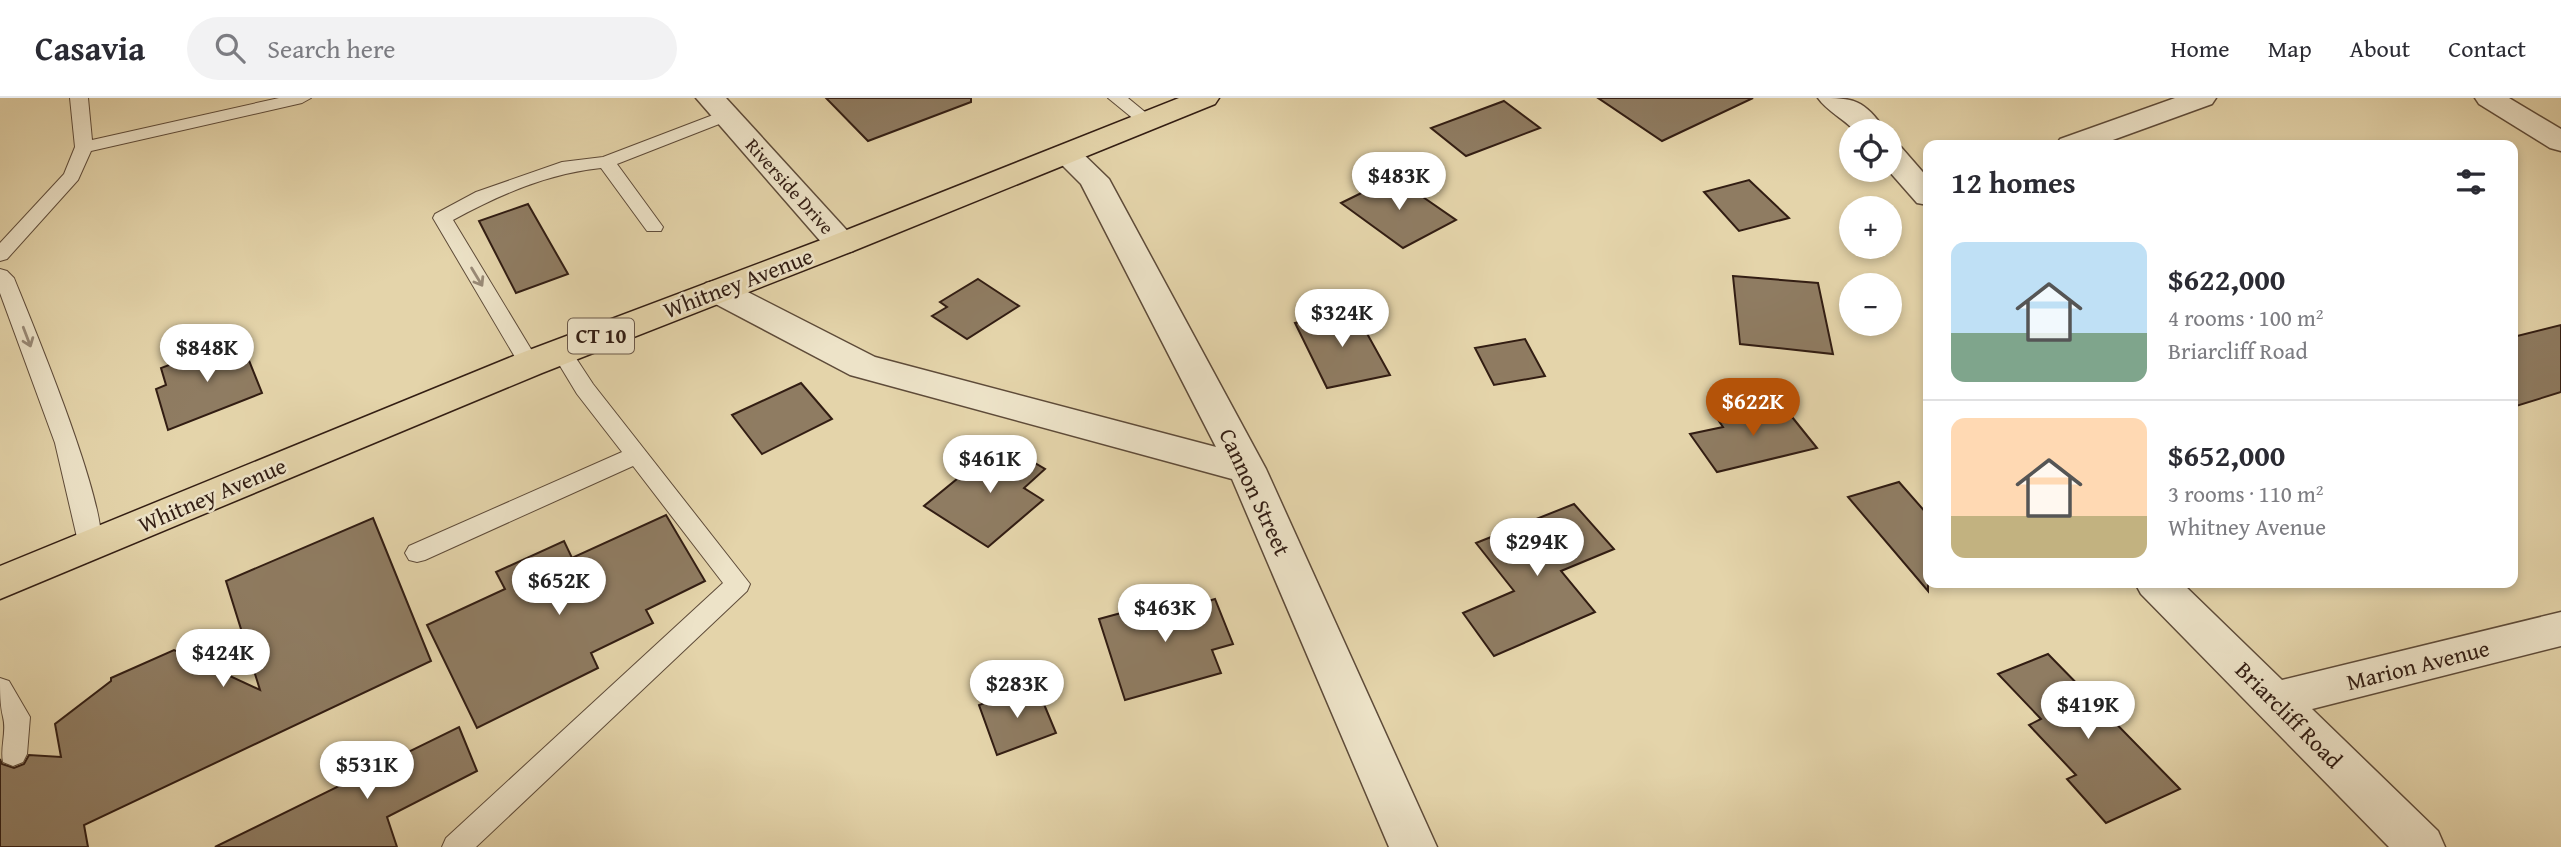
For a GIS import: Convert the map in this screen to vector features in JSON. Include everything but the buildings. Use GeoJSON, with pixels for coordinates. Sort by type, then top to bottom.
{"type":"FeatureCollection","features":[{"type":"Feature","properties":{"kind":"main road","name":"Whitney Avenue"},"geometry":{"type":"LineString","coordinates":[[0,583],[545,357],[841,244],[1205,98]]}},
{"type":"Feature","properties":{"kind":"street"},"geometry":{"type":"LineString","coordinates":[[1832,98],[1860,119]]}},
{"type":"Feature","properties":{"kind":"street"},"geometry":{"type":"LineString","coordinates":[[2085,140],[2203,98]]}},
{"type":"Feature","properties":{"kind":"street"},"geometry":{"type":"LineString","coordinates":[[2489,98],[2561,142]]}},
{"type":"Feature","properties":{"kind":"street","name":"Riverside Drive"},"geometry":{"type":"LineString","coordinates":[[718,106],[841,244]]}},
{"type":"Feature","properties":{"kind":"street","name":"Cannon Street"},"geometry":{"type":"LineString","coordinates":[[1066,154],[1094,179],[1247,469],[1413,847]]}},
{"type":"Feature","properties":{"kind":"street"},"geometry":{"type":"LineString","coordinates":[[1902,167],[1923,190]]}},
{"type":"Feature","properties":{"kind":"street"},"geometry":{"type":"LineString","coordinates":[[718,291],[863,366],[1247,469]]}},
{"type":"Feature","properties":{"kind":"street","name":"Briarcliff Road"},"geometry":{"type":"LineString","coordinates":[[2161,588],[2421,847]]}},
{"type":"Feature","properties":{"kind":"street","name":"Marion Avenue"},"geometry":{"type":"LineString","coordinates":[[2275,701],[2561,629]]}},
{"type":"Feature","properties":{"kind":"lane"},"geometry":{"type":"LineString","coordinates":[[0,255],[72,176],[84,147],[79,98]]}},
{"type":"Feature","properties":{"kind":"lane"},"geometry":{"type":"LineString","coordinates":[[84,147],[302,98]]}},
{"type":"Feature","properties":{"kind":"lane"},"geometry":{"type":"LineString","coordinates":[[1117,98],[1147,121]]}},
{"type":"Feature","properties":{"kind":"lane"},"geometry":{"type":"LineString","coordinates":[[456,847],[454,846],[738,584],[585,389],[545,357],[442,218],[483,197],[556,171],[606,162],[718,106]]}},
{"type":"Feature","properties":{"kind":"lane"},"geometry":{"type":"LineString","coordinates":[[606,162],[654,227]]}},
{"type":"Feature","properties":{"kind":"lane"},"geometry":{"type":"LineString","coordinates":[[0,275],[4,278],[55,410],[84,500],[91,546]]}},
{"type":"Feature","properties":{"kind":"lane"},"geometry":{"type":"LineString","coordinates":[[417,553],[637,456]]}},
{"type":"Feature","properties":{"kind":"lane"},"geometry":{"type":"LineString","coordinates":[[0,689],[18,717],[13,754]]}}]}
